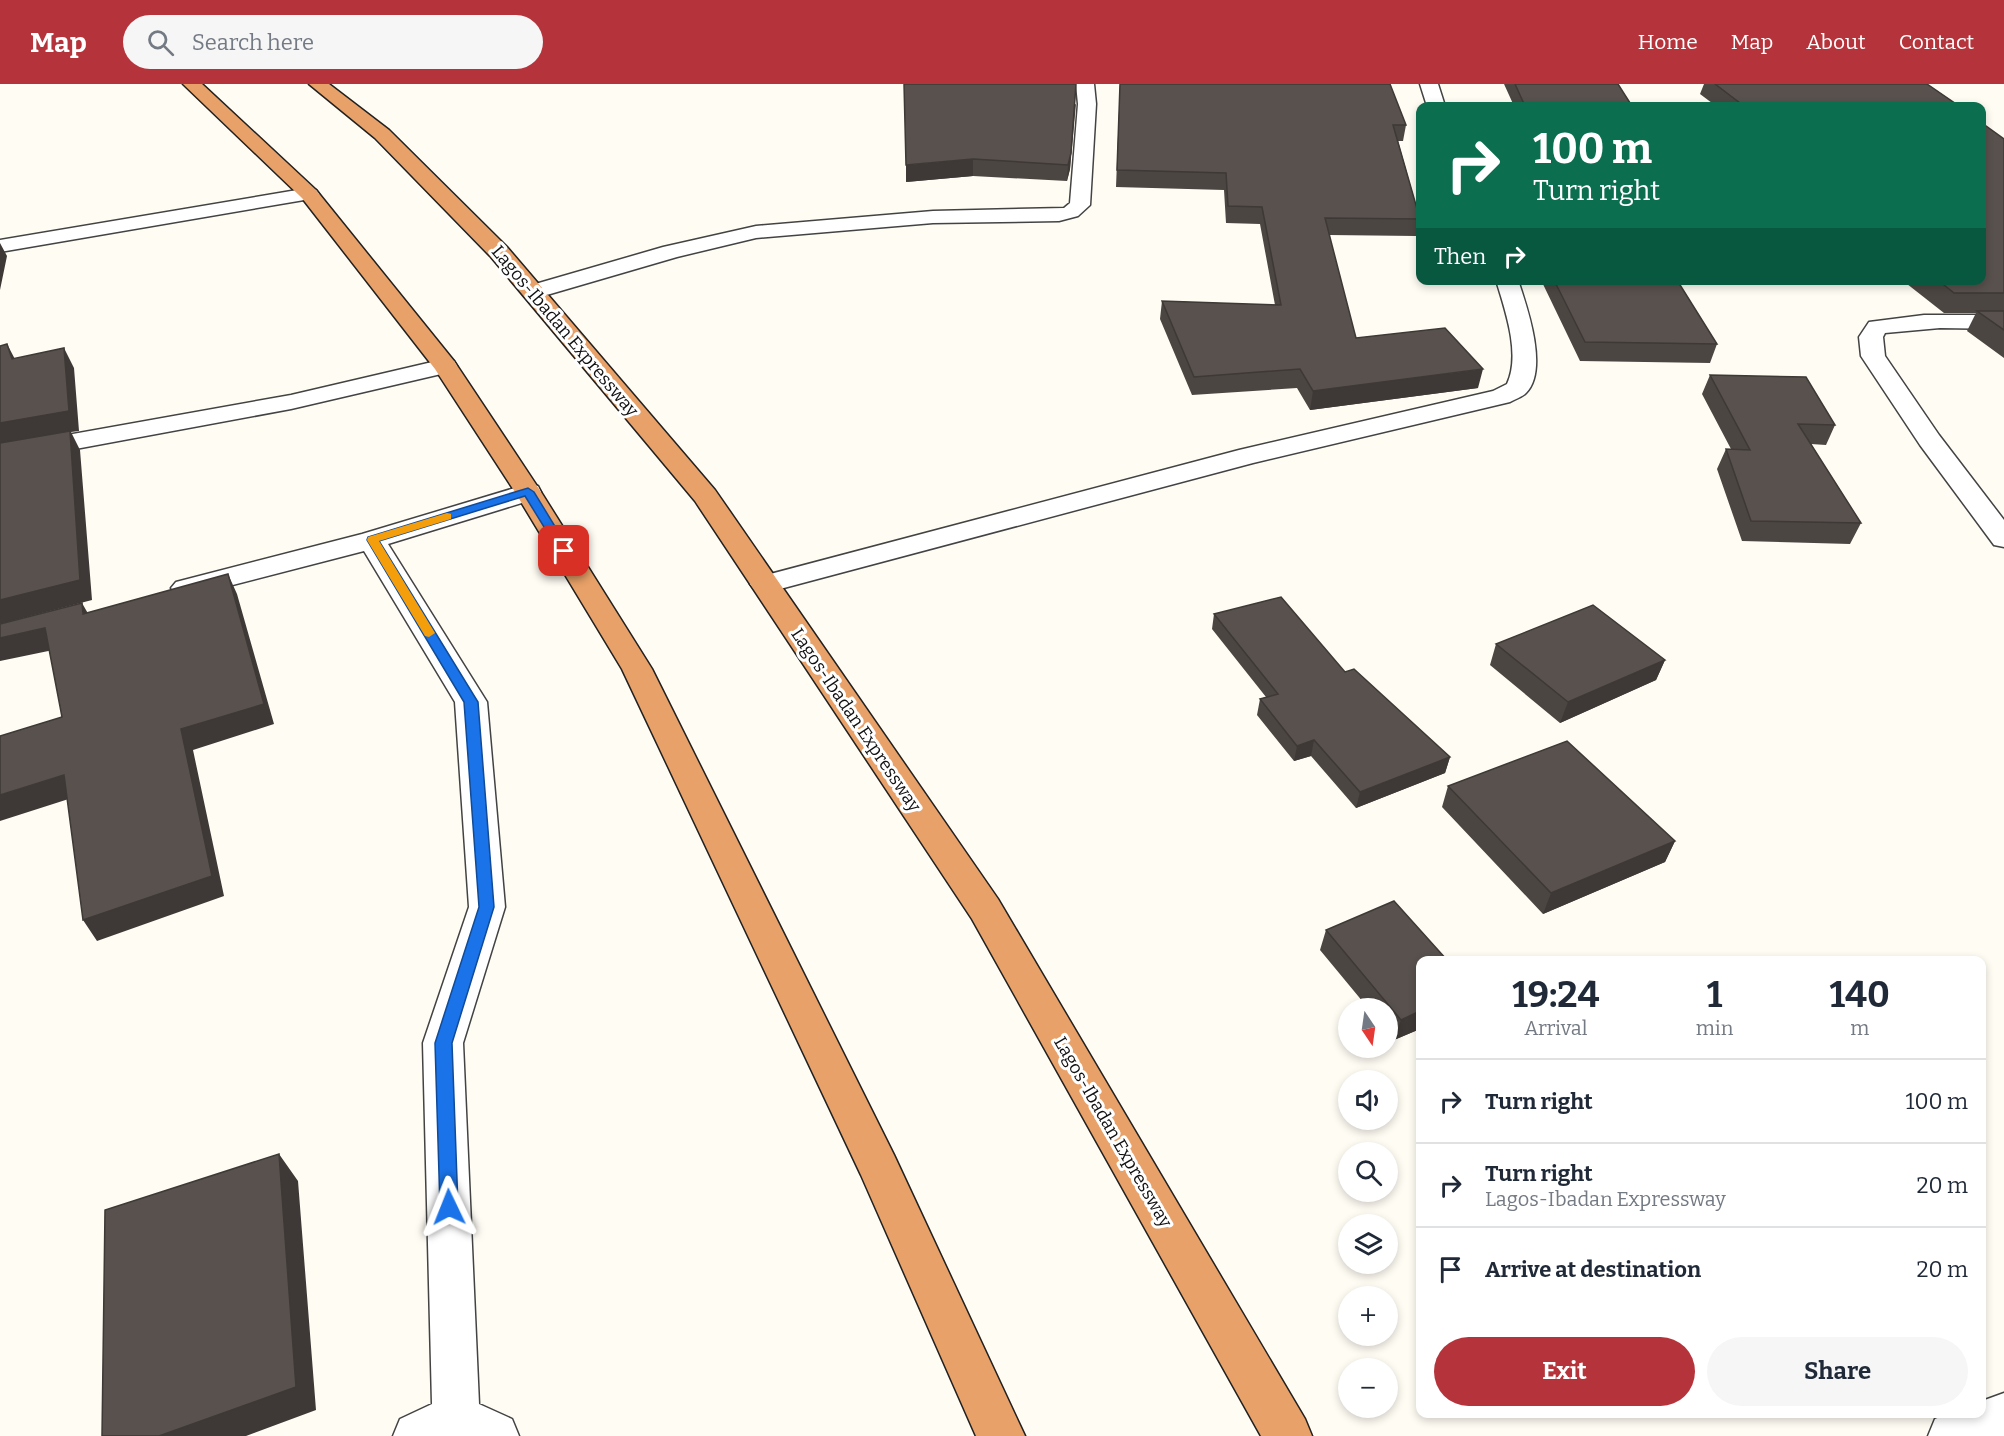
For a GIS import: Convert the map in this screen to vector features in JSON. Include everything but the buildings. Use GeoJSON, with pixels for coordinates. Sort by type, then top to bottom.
{"type":"FeatureCollection","features":[{"type":"Feature","properties":{"kind":"highway"},"geometry":{"type":"LineString","coordinates":[[192,84],[309,194],[445,366],[528,492],[637,669],[879,1168],[1001,1436]]}},
{"type":"Feature","properties":{"kind":"highway","name":"Lagos-Ibadan Expressway"},"geometry":{"type":"LineString","coordinates":[[318,84],[382,134],[500,252],[705,496],[985,909],[1288,1436]]}},
{"type":"Feature","properties":{"kind":"street"},"geometry":{"type":"LineString","coordinates":[[533,292],[671,252],[756,232],[854,222],[933,217],[1059,215],[1071,212],[1080,205],[1087,104],[1085,84]]}},
{"type":"Feature","properties":{"kind":"street"},"geometry":{"type":"LineString","coordinates":[[1429,84],[1436,102]]}},
{"type":"Feature","properties":{"kind":"street"},"geometry":{"type":"LineString","coordinates":[[0,246],[309,194]]}},
{"type":"Feature","properties":{"kind":"street"},"geometry":{"type":"LineString","coordinates":[[765,584],[1248,456],[1502,396],[1517,388],[1525,370],[1519,315],[1509,285]]}},
{"type":"Feature","properties":{"kind":"street"},"geometry":{"type":"LineString","coordinates":[[2004,322],[1943,321],[1890,325],[1877,327],[1871,337],[1873,356],[1929,440],[2004,539]]}},
{"type":"Feature","properties":{"kind":"street"},"geometry":{"type":"LineString","coordinates":[[0,455],[291,402],[445,366]]}},
{"type":"Feature","properties":{"kind":"street"},"geometry":{"type":"LineString","coordinates":[[158,595],[372,540],[528,492]]}},
{"type":"Feature","properties":{"kind":"street"},"geometry":{"type":"LineString","coordinates":[[372,540],[471,702],[487,907],[443,1043],[456,1430]]}},
{"type":"Feature","properties":{"kind":"street"},"geometry":{"type":"LineString","coordinates":[[1952,1436],[2004,1417]]}},
{"type":"Feature","properties":{"kind":"slow traffic"},"geometry":{"type":"LineString","coordinates":[[429,633],[372,540],[447,517]]}},
{"type":"Feature","properties":{"kind":"route"},"geometry":{"type":"LineString","coordinates":[[449,1207],[443,1043],[487,907],[471,702],[372,540],[528,492],[564,551]]}}]}
